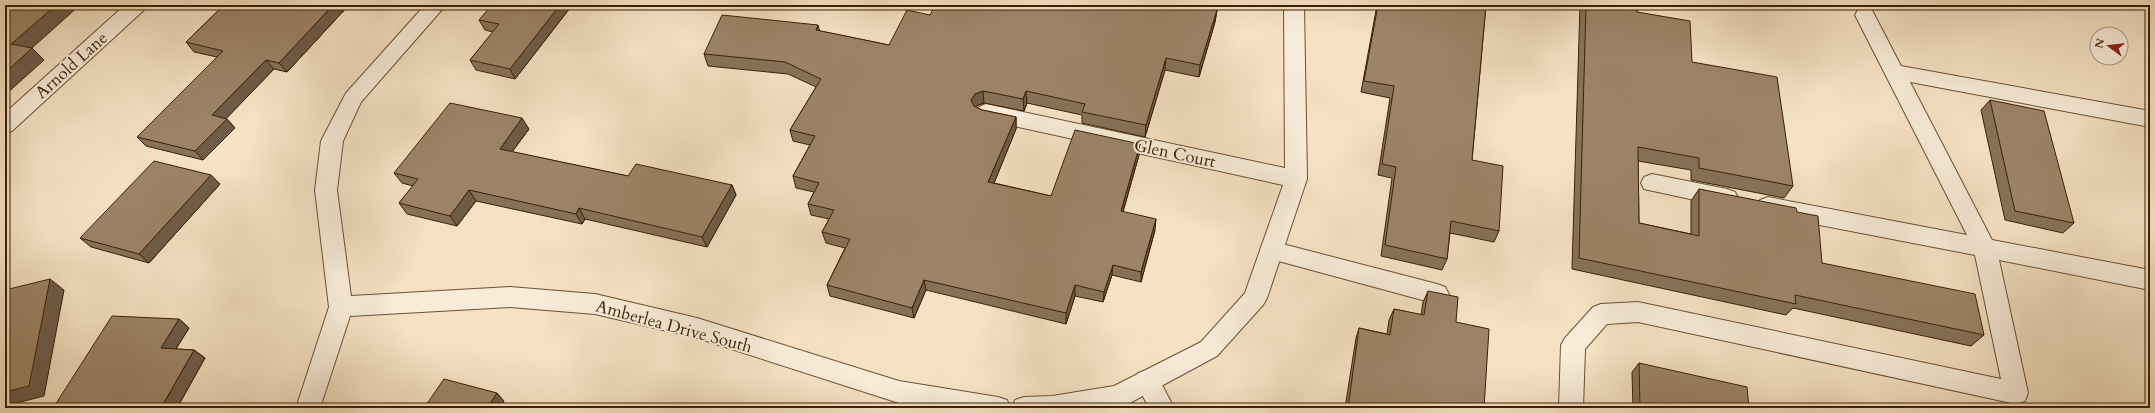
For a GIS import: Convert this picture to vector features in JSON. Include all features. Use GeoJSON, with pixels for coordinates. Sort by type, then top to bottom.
{"type":"FeatureCollection","features":[{"type":"Feature","properties":{"kind":"street","name":"Arnold Lane"},"geometry":{"type":"LineString","coordinates":[[5,125],[137,5]]}},
{"type":"Feature","properties":{"kind":"street"},"geometry":{"type":"LineString","coordinates":[[308,408],[315,391],[342,307],[326,190],[332,141],[353,98],[436,5]]}},
{"type":"Feature","properties":{"kind":"street"},"geometry":{"type":"LineString","coordinates":[[1024,408],[1052,406],[1117,397],[1208,349],[1254,298],[1296,179],[1294,5]]}},
{"type":"Feature","properties":{"kind":"street"},"geometry":{"type":"LineString","coordinates":[[1571,408],[1573,345],[1601,314],[1638,312],[2018,400],[1985,249],[1865,15]]}},
{"type":"Feature","properties":{"kind":"street"},"geometry":{"type":"LineString","coordinates":[[1895,72],[2150,118]]}},
{"type":"Feature","properties":{"kind":"street","name":"Glen Court"},"geometry":{"type":"LineString","coordinates":[[984,112],[1296,179]]}},
{"type":"Feature","properties":{"kind":"street"},"geometry":{"type":"LineString","coordinates":[[1652,183],[2150,280]]}},
{"type":"Feature","properties":{"kind":"street"},"geometry":{"type":"LineString","coordinates":[[1272,250],[1437,294]]}},
{"type":"Feature","properties":{"kind":"street","name":"Amberlea Drive South"},"geometry":{"type":"LineString","coordinates":[[342,307],[510,297],[595,304],[697,328],[899,392],[998,408]]}},
{"type":"Feature","properties":{"kind":"street"},"geometry":{"type":"LineString","coordinates":[[1147,381],[1162,408]]}},
{"type":"Feature","properties":{"kind":"building"},"geometry":{"type":"Polygon","coordinates":[[[5,5],[56,5],[11,44],[32,48],[5,73],[5,5]]]}},
{"type":"Feature","properties":{"kind":"building"},"geometry":{"type":"Polygon","coordinates":[[[224,5],[333,5],[279,63],[266,60],[212,115],[227,119],[195,151],[137,137],[223,51],[186,42],[224,5]]]}},
{"type":"Feature","properties":{"kind":"building"},"geometry":{"type":"Polygon","coordinates":[[[492,5],[560,5],[510,69],[470,60],[499,24],[479,20],[492,5]]]}},
{"type":"Feature","properties":{"kind":"building"},"geometry":{"type":"Polygon","coordinates":[[[935,5],[1190,5],[1217,10],[1200,65],[1166,58],[1146,125],[1082,112],[1085,104],[1026,91],[1023,99],[983,91],[975,94],[971,100],[974,106],[982,110],[1016,117],[988,182],[1051,196],[1075,130],[1140,144],[1121,211],[1156,219],[1141,272],[1113,265],[1104,292],[1075,285],[1066,313],[924,280],[912,308],[827,285],[850,239],[822,232],[834,210],[808,204],[819,183],[793,176],[815,136],[790,130],[821,79],[785,62],[704,54],[722,15],[818,25],[816,30],[889,45],[907,10],[930,15],[935,5]]]}},
{"type":"Feature","properties":{"kind":"building"},"geometry":{"type":"Polygon","coordinates":[[[1378,5],[1486,5],[1472,160],[1503,166],[1499,231],[1451,221],[1447,259],[1385,245],[1396,167],[1382,164],[1394,86],[1364,81],[1378,5]]]}},
{"type":"Feature","properties":{"kind":"building"},"geometry":{"type":"Polygon","coordinates":[[[1586,5],[1637,5],[1637,12],[1690,21],[1692,62],[1777,77],[1793,186],[1699,168],[1699,158],[1638,147],[1639,223],[1699,236],[1699,189],[1796,208],[1797,212],[1818,216],[1822,263],[1975,294],[1984,335],[1795,295],[1796,304],[1579,258],[1586,5]]]}},
{"type":"Feature","properties":{"kind":"building"},"geometry":{"type":"Polygon","coordinates":[[[1990,100],[2044,111],[2074,223],[2015,211],[1990,100]]]}},
{"type":"Feature","properties":{"kind":"building"},"geometry":{"type":"Polygon","coordinates":[[[450,103],[522,118],[500,149],[628,176],[636,164],[732,185],[702,237],[579,208],[576,214],[469,190],[450,216],[399,203],[418,179],[394,173],[450,103]]]}},
{"type":"Feature","properties":{"kind":"building"},"geometry":{"type":"Polygon","coordinates":[[[154,161],[211,175],[139,254],[80,238],[154,161]]]}},
{"type":"Feature","properties":{"kind":"building"},"geometry":{"type":"Polygon","coordinates":[[[50,279],[29,386],[5,392],[5,290],[50,279]]]}},
{"type":"Feature","properties":{"kind":"building"},"geometry":{"type":"Polygon","coordinates":[[[1428,291],[1458,297],[1456,322],[1489,329],[1484,408],[1348,408],[1359,328],[1390,335],[1394,309],[1424,315],[1428,291]]]}},
{"type":"Feature","properties":{"kind":"building"},"geometry":{"type":"Polygon","coordinates":[[[112,316],[179,319],[161,348],[194,350],[161,408],[117,408],[55,405],[112,316]]]}},
{"type":"Feature","properties":{"kind":"building"},"geometry":{"type":"Polygon","coordinates":[[[1639,363],[1747,387],[1749,408],[1640,408],[1639,363]]]}},
{"type":"Feature","properties":{"kind":"building"},"geometry":{"type":"Polygon","coordinates":[[[444,379],[497,393],[487,408],[424,408],[444,379]]]}}]}
